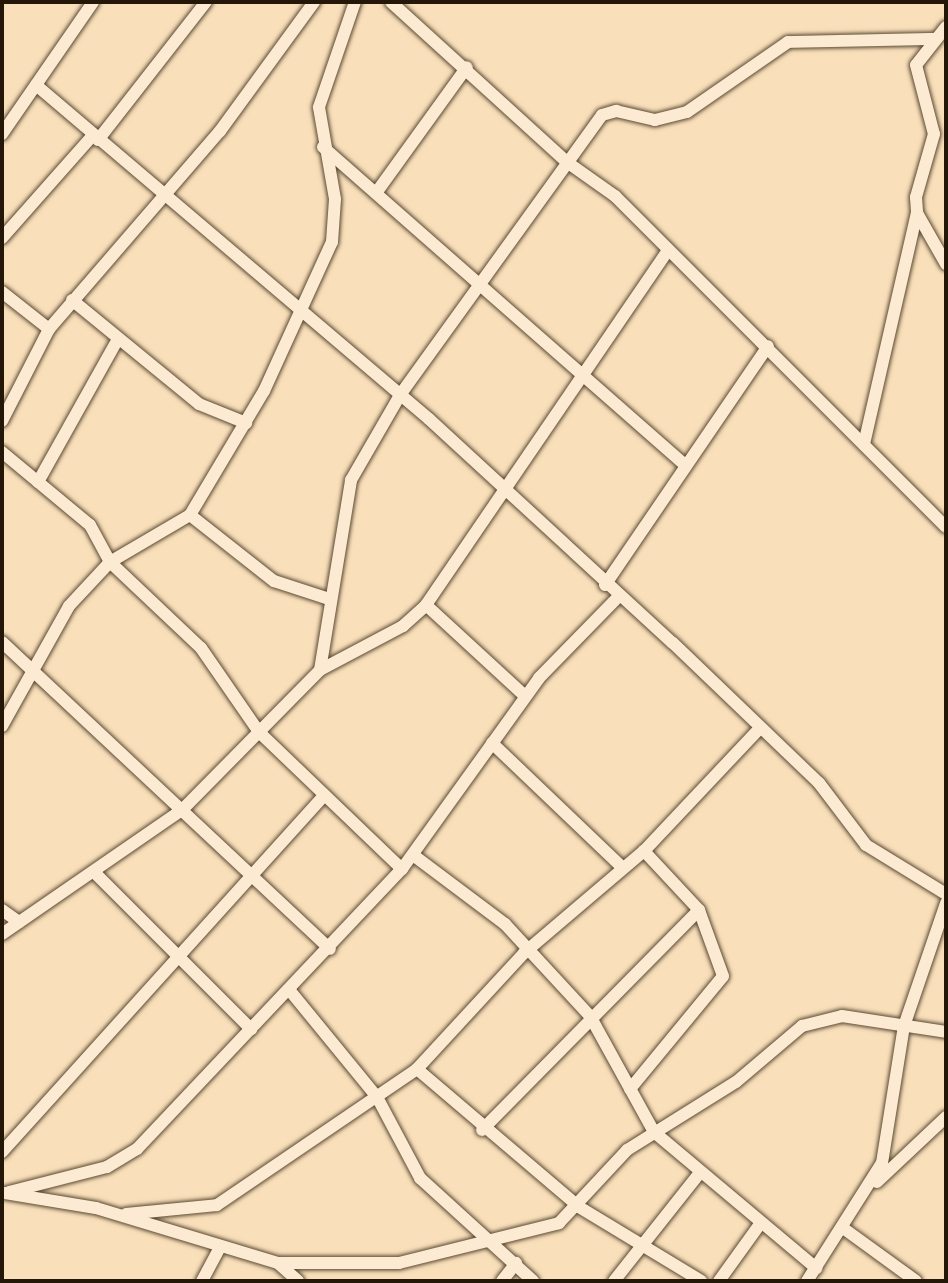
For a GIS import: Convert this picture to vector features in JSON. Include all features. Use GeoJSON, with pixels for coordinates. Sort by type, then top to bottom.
{"type":"FeatureCollection","features":[{"type":"Feature","properties":{"kind":"street"},"geometry":{"type":"LineString","coordinates":[[2,134],[93,2]]}},
{"type":"Feature","properties":{"kind":"street"},"geometry":{"type":"LineString","coordinates":[[2,238],[95,138],[206,2]]}},
{"type":"Feature","properties":{"kind":"street"},"geometry":{"type":"LineString","coordinates":[[2,421],[49,329],[163,192],[220,131],[314,2]]}},
{"type":"Feature","properties":{"kind":"street"},"geometry":{"type":"LineString","coordinates":[[2,726],[37,670],[69,606],[110,562],[190,515],[246,423],[302,310],[336,221],[319,107],[355,2]]}},
{"type":"Feature","properties":{"kind":"street"},"geometry":{"type":"LineString","coordinates":[[391,2],[467,67],[567,162],[603,185],[768,346],[946,527]]}},
{"type":"Feature","properties":{"kind":"street"},"geometry":{"type":"LineString","coordinates":[[864,444],[917,213],[917,181],[934,134],[916,65],[946,27]]}},
{"type":"Feature","properties":{"kind":"street"},"geometry":{"type":"LineString","coordinates":[[320,670],[343,502],[400,395],[480,280],[608,110],[640,120],[687,112],[788,42],[935,39]]}},
{"type":"Feature","properties":{"kind":"street"},"geometry":{"type":"LineString","coordinates":[[376,193],[467,67]]}},
{"type":"Feature","properties":{"kind":"street"},"geometry":{"type":"LineString","coordinates":[[36,85],[400,395],[757,731],[819,783],[866,845],[946,894]]}},
{"type":"Feature","properties":{"kind":"street"},"geometry":{"type":"LineString","coordinates":[[323,147],[480,280],[686,466]]}},
{"type":"Feature","properties":{"kind":"street"},"geometry":{"type":"LineString","coordinates":[[917,213],[946,264]]}},
{"type":"Feature","properties":{"kind":"street"},"geometry":{"type":"LineString","coordinates":[[2,934],[95,873],[183,809],[320,670],[403,626],[426,605],[668,250]]}},
{"type":"Feature","properties":{"kind":"street"},"geometry":{"type":"LineString","coordinates":[[2,292],[49,329]]}},
{"type":"Feature","properties":{"kind":"street"},"geometry":{"type":"LineString","coordinates":[[72,300],[199,404],[246,423]]}},
{"type":"Feature","properties":{"kind":"street"},"geometry":{"type":"LineString","coordinates":[[38,482],[118,339]]}},
{"type":"Feature","properties":{"kind":"street"},"geometry":{"type":"LineString","coordinates":[[605,585],[768,346]]}},
{"type":"Feature","properties":{"kind":"street"},"geometry":{"type":"LineString","coordinates":[[2,452],[90,525],[110,562],[201,648],[259,732],[321,799],[402,869]]}},
{"type":"Feature","properties":{"kind":"street"},"geometry":{"type":"LineString","coordinates":[[190,515],[274,581],[329,599]]}},
{"type":"Feature","properties":{"kind":"street"},"geometry":{"type":"LineString","coordinates":[[3,1193],[122,1160],[291,992],[402,869],[525,696],[618,597]]}},
{"type":"Feature","properties":{"kind":"street"},"geometry":{"type":"LineString","coordinates":[[426,605],[525,696]]}},
{"type":"Feature","properties":{"kind":"street"},"geometry":{"type":"LineString","coordinates":[[2,642],[37,670],[183,809],[249,877],[330,949]]}},
{"type":"Feature","properties":{"kind":"street"},"geometry":{"type":"LineString","coordinates":[[115,1214],[217,1205],[417,1069],[524,953],[644,851],[757,731]]}},
{"type":"Feature","properties":{"kind":"street"},"geometry":{"type":"LineString","coordinates":[[492,743],[623,868]]}},
{"type":"Feature","properties":{"kind":"street"},"geometry":{"type":"LineString","coordinates":[[2,1152],[321,799]]}},
{"type":"Feature","properties":{"kind":"street"},"geometry":{"type":"LineString","coordinates":[[630,1089],[718,988],[722,961],[699,910],[644,851]]}},
{"type":"Feature","properties":{"kind":"street"},"geometry":{"type":"LineString","coordinates":[[413,855],[505,924],[524,953],[590,1016],[654,1132],[698,1175],[816,1268]]}},
{"type":"Feature","properties":{"kind":"street"},"geometry":{"type":"LineString","coordinates":[[95,873],[251,1029]]}},
{"type":"Feature","properties":{"kind":"street"},"geometry":{"type":"LineString","coordinates":[[869,1190],[892,1124],[904,1026],[946,903]]}},
{"type":"Feature","properties":{"kind":"street"},"geometry":{"type":"LineString","coordinates":[[2,910],[19,922]]}},
{"type":"Feature","properties":{"kind":"street"},"geometry":{"type":"LineString","coordinates":[[482,1130],[590,1016],[699,910]]}},
{"type":"Feature","properties":{"kind":"street"},"geometry":{"type":"LineString","coordinates":[[291,992],[377,1097],[420,1178],[533,1281]]}},
{"type":"Feature","properties":{"kind":"street"},"geometry":{"type":"LineString","coordinates":[[3,1193],[115,1214],[278,1263],[366,1267],[492,1243],[551,1226],[579,1207],[627,1150],[736,1082],[802,1026],[842,1016],[946,1032]]}},
{"type":"Feature","properties":{"kind":"street"},"geometry":{"type":"LineString","coordinates":[[417,1069],[482,1130],[579,1207],[640,1248],[701,1281]]}},
{"type":"Feature","properties":{"kind":"street"},"geometry":{"type":"LineString","coordinates":[[807,1281],[869,1190],[946,1117]]}},
{"type":"Feature","properties":{"kind":"street"},"geometry":{"type":"LineString","coordinates":[[614,1281],[698,1175]]}},
{"type":"Feature","properties":{"kind":"street"},"geometry":{"type":"LineString","coordinates":[[719,1281],[760,1224]]}},
{"type":"Feature","properties":{"kind":"street"},"geometry":{"type":"LineString","coordinates":[[843,1228],[916,1281]]}},
{"type":"Feature","properties":{"kind":"street"},"geometry":{"type":"LineString","coordinates":[[202,1281],[220,1247]]}},
{"type":"Feature","properties":{"kind":"street"},"geometry":{"type":"LineString","coordinates":[[278,1263],[298,1281]]}},
{"type":"Feature","properties":{"kind":"street"},"geometry":{"type":"LineString","coordinates":[[502,1281],[516,1263]]}}]}
